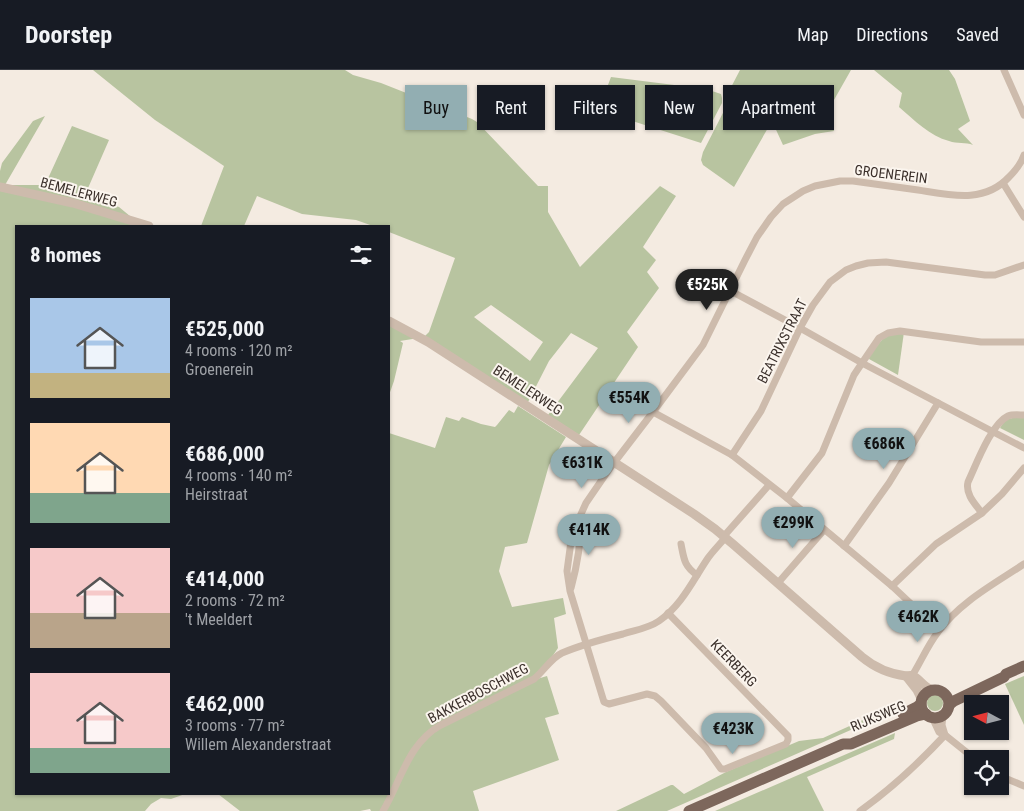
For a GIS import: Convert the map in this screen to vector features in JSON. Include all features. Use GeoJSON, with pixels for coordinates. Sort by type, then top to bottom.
{"type":"FeatureCollection","features":[{"type":"Feature","properties":{"kind":"main road","name":"RIJKSWEG"},"geometry":{"type":"LineString","coordinates":[[689,811],[842,744],[851,744],[954,701],[1024,666]]}},
{"type":"Feature","properties":{"kind":"main road","name":"RIJKSWEG"},"geometry":{"type":"LineString","coordinates":[[944,694],[1002,673],[1006,674]]}},
{"type":"Feature","properties":{"kind":"main road"},"geometry":{"type":"LineString","coordinates":[[932,690],[937,690],[944,694],[948,698],[932,709],[925,694],[932,690]]}},
{"type":"Feature","properties":{"kind":"street"},"geometry":{"type":"LineString","coordinates":[[1004,70],[1024,115]]}},
{"type":"Feature","properties":{"kind":"street","name":"GROENEREIN"},"geometry":{"type":"LineString","coordinates":[[586,644],[570,591],[581,535],[580,518],[586,503],[614,462],[703,345],[729,290],[771,217],[783,204],[803,191],[815,186],[840,181],[853,181],[954,195],[971,196],[990,192],[1003,183],[1016,170],[1024,155]]}},
{"type":"Feature","properties":{"kind":"street"},"geometry":{"type":"LineString","coordinates":[[1003,183],[1024,217]]}},
{"type":"Feature","properties":{"kind":"street","name":"BEMELERWEG"},"geometry":{"type":"LineString","coordinates":[[0,186],[73,203],[147,225]]}},
{"type":"Feature","properties":{"kind":"street","name":"BEATRIXSTRAAT"},"geometry":{"type":"LineString","coordinates":[[732,455],[761,411],[800,328],[814,305],[830,282],[846,270],[868,263],[886,262],[995,275],[1024,265]]}},
{"type":"Feature","properties":{"kind":"street"},"geometry":{"type":"LineString","coordinates":[[729,290],[862,363],[1024,448]]}},
{"type":"Feature","properties":{"kind":"street","name":"BEMELERWEG"},"geometry":{"type":"LineString","coordinates":[[390,322],[428,342],[694,514],[725,537],[862,658],[881,669],[909,677],[916,677],[925,687],[932,690]]}},
{"type":"Feature","properties":{"kind":"street"},"geometry":{"type":"LineString","coordinates":[[786,498],[822,453],[854,375],[879,338],[888,333],[900,331],[980,342],[1024,342]]}},
{"type":"Feature","properties":{"kind":"street"},"geometry":{"type":"LineString","coordinates":[[844,546],[889,483],[938,403]]}},
{"type":"Feature","properties":{"kind":"street"},"geometry":{"type":"LineString","coordinates":[[653,412],[732,455],[892,586],[939,630]]}},
{"type":"Feature","properties":{"kind":"street"},"geometry":{"type":"LineString","coordinates":[[982,513],[968,492],[968,482],[992,431],[1007,417],[1024,415]]}},
{"type":"Feature","properties":{"kind":"street"},"geometry":{"type":"LineString","coordinates":[[892,586],[936,544],[982,513],[1002,494],[1024,468]]}},
{"type":"Feature","properties":{"kind":"street"},"geometry":{"type":"LineString","coordinates":[[725,537],[769,485]]}},
{"type":"Feature","properties":{"kind":"street"},"geometry":{"type":"LineString","coordinates":[[778,583],[824,530]]}},
{"type":"Feature","properties":{"kind":"street","name":"BAKKERBOSCHWEG"},"geometry":{"type":"LineString","coordinates":[[383,811],[412,754],[427,735],[441,725],[534,679],[556,656],[586,644],[652,625],[663,618],[686,594],[709,556],[725,537]]}},
{"type":"Feature","properties":{"kind":"street"},"geometry":{"type":"LineString","coordinates":[[680,544],[685,564],[697,576]]}},
{"type":"Feature","properties":{"kind":"street"},"geometry":{"type":"LineString","coordinates":[[964,750],[938,731],[932,709],[909,677],[939,630],[961,607],[1024,564]]}},
{"type":"Feature","properties":{"kind":"street","name":"KEERBERG"},"geometry":{"type":"LineString","coordinates":[[586,644],[606,704],[647,694],[655,696],[662,701],[700,742],[721,769],[786,744],[788,736],[668,613]]}},
{"type":"Feature","properties":{"kind":"street"},"geometry":{"type":"LineString","coordinates":[[860,811],[874,802],[911,770],[945,735]]}},
{"type":"Feature","properties":{"kind":"street"},"geometry":{"type":"LineString","coordinates":[[1009,780],[1024,786]]}},
{"type":"Feature","properties":{"kind":"green space"},"geometry":{"type":"Polygon","coordinates":[[[93,70],[345,70],[353,75],[405,92],[405,130],[467,130],[467,117],[472,119],[477,122],[477,130],[485,130],[538,186],[548,186],[548,212],[580,267],[660,186],[676,196],[643,247],[656,260],[647,272],[659,288],[627,332],[638,347],[579,435],[548,415],[598,348],[571,333],[549,361],[528,402],[425,337],[400,341],[403,343],[390,392],[390,318],[425,336],[429,332],[455,258],[390,232],[390,225],[370,225],[356,220],[302,214],[257,196],[244,225],[201,225],[224,166],[155,120],[93,70]],[[491,305],[474,317],[530,361],[543,342],[491,305]]]}},
{"type":"Feature","properties":{"kind":"green space"},"geometry":{"type":"Polygon","coordinates":[[[740,70],[851,70],[834,100],[834,85],[732,85],[740,70]]]}},
{"type":"Feature","properties":{"kind":"green space"},"geometry":{"type":"Polygon","coordinates":[[[874,70],[949,70],[955,79],[970,121],[958,129],[973,145],[942,139],[922,127],[899,107],[902,93],[874,70]]]}},
{"type":"Feature","properties":{"kind":"green space"},"geometry":{"type":"Polygon","coordinates":[[[611,77],[674,85],[645,85],[645,125],[635,122],[635,85],[608,85],[611,77]]]}},
{"type":"Feature","properties":{"kind":"green space"},"geometry":{"type":"Polygon","coordinates":[[[713,91],[721,94],[722,103],[713,120],[713,91]]]}},
{"type":"Feature","properties":{"kind":"green space"},"geometry":{"type":"Polygon","coordinates":[[[723,113],[723,130],[767,130],[734,187],[703,165],[701,160],[703,152],[723,113]]]}},
{"type":"Feature","properties":{"kind":"green space"},"geometry":{"type":"Polygon","coordinates":[[[45,116],[5,185],[45,185],[72,126],[109,140],[85,195],[119,207],[141,225],[15,225],[15,795],[182,795],[171,799],[161,798],[151,804],[145,811],[0,811],[0,171],[2,163],[33,121],[45,116]]]}},
{"type":"Feature","properties":{"kind":"green space"},"geometry":{"type":"Polygon","coordinates":[[[660,130],[708,130],[701,143],[660,130]]]}},
{"type":"Feature","properties":{"kind":"green space"},"geometry":{"type":"Polygon","coordinates":[[[776,130],[834,130],[815,134],[783,145],[776,130]]]}},
{"type":"Feature","properties":{"kind":"green space"},"geometry":{"type":"Polygon","coordinates":[[[904,332],[898,375],[869,359],[870,354],[886,335],[904,332]]]}},
{"type":"Feature","properties":{"kind":"green space"},"geometry":{"type":"Polygon","coordinates":[[[518,406],[566,437],[549,465],[527,543],[505,547],[499,571],[512,607],[563,598],[566,614],[554,618],[558,648],[537,679],[547,676],[559,714],[545,718],[559,760],[473,791],[479,811],[371,811],[370,809],[360,811],[240,811],[219,795],[390,795],[390,433],[435,448],[446,417],[459,421],[462,417],[495,427],[509,410],[514,413],[518,406]]]}},
{"type":"Feature","properties":{"kind":"green space"},"geometry":{"type":"Polygon","coordinates":[[[1024,415],[1024,440],[1000,428],[1005,420],[1024,415]]]}},
{"type":"Feature","properties":{"kind":"green space"},"geometry":{"type":"Polygon","coordinates":[[[1024,676],[1024,725],[1005,684],[1024,676]]]}},
{"type":"Feature","properties":{"kind":"green space"},"geometry":{"type":"Polygon","coordinates":[[[932,695],[938,695],[943,700],[941,709],[932,711],[927,706],[927,700],[932,695]]]}},
{"type":"Feature","properties":{"kind":"green space"},"geometry":{"type":"Polygon","coordinates":[[[885,710],[887,714],[667,811],[616,811],[671,785],[684,794],[726,772],[799,741],[823,738],[885,710]]]}},
{"type":"Feature","properties":{"kind":"green space"},"geometry":{"type":"Polygon","coordinates":[[[895,733],[894,739],[807,777],[824,811],[715,811],[895,733]]]}}]}
